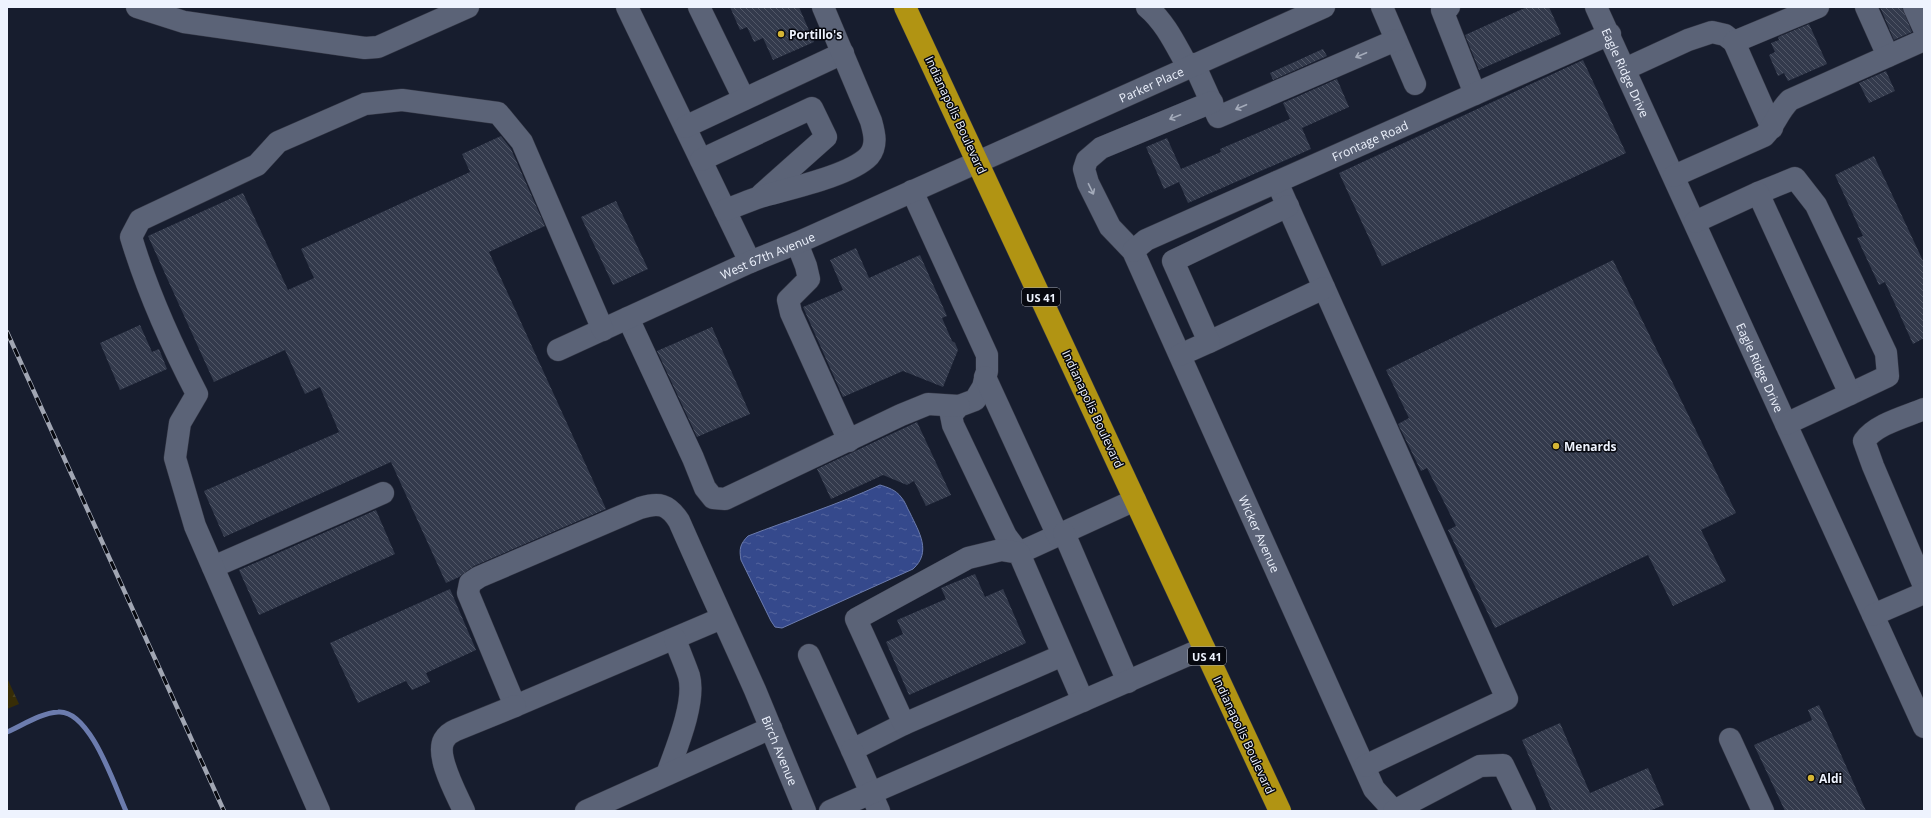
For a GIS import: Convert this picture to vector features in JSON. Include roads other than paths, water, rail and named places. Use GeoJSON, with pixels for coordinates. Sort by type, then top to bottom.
{"type":"FeatureCollection","features":[{"type":"Feature","properties":{"kind":"highway","name":"Indianapolis Boulevard"},"geometry":{"type":"LineString","coordinates":[[905,7],[1280,811]]}},
{"type":"Feature","properties":{"kind":"street"},"geometry":{"type":"LineString","coordinates":[[137,7],[184,22],[365,48],[378,47],[468,7]]}},
{"type":"Feature","properties":{"kind":"street"},"geometry":{"type":"LineString","coordinates":[[628,7],[750,262]]}},
{"type":"Feature","properties":{"kind":"street"},"geometry":{"type":"LineString","coordinates":[[699,7],[744,99]]}},
{"type":"Feature","properties":{"kind":"street"},"geometry":{"type":"LineString","coordinates":[[725,210],[759,197],[815,182],[854,165],[869,155],[876,140],[871,121],[823,7]]}},
{"type":"Feature","properties":{"kind":"street"},"geometry":{"type":"LineString","coordinates":[[1147,7],[1154,13],[1169,32],[1191,66],[1215,110]]}},
{"type":"Feature","properties":{"kind":"street"},"geometry":{"type":"LineString","coordinates":[[1382,7],[1415,84]]}},
{"type":"Feature","properties":{"kind":"street","name":"Eagle Ridge Drive"},"geometry":{"type":"LineString","coordinates":[[1596,7],[1610,34],[1924,727]]}},
{"type":"Feature","properties":{"kind":"street"},"geometry":{"type":"LineString","coordinates":[[1734,42],[1818,7]]}},
{"type":"Feature","properties":{"kind":"street"},"geometry":{"type":"LineString","coordinates":[[1866,7],[1888,56]]}},
{"type":"Feature","properties":{"kind":"street"},"geometry":{"type":"LineString","coordinates":[[1914,7],[1924,29]]}},
{"type":"Feature","properties":{"kind":"street"},"geometry":{"type":"LineString","coordinates":[[1444,8],[1475,94]]}},
{"type":"Feature","properties":{"kind":"street","name":"Parker Place"},"geometry":{"type":"LineString","coordinates":[[978,162],[1191,66],[1310,10]]}},
{"type":"Feature","properties":{"kind":"street"},"geometry":{"type":"LineString","coordinates":[[1625,69],[1688,40],[1712,32],[1725,35],[1734,42],[1772,128]]}},
{"type":"Feature","properties":{"kind":"street","name":"Frontage Road"},"geometry":{"type":"LineString","coordinates":[[1133,251],[1146,240],[1610,34]]}},
{"type":"Feature","properties":{"kind":"street","name":"Wicker Avenue"},"geometry":{"type":"LineString","coordinates":[[1394,811],[1374,789],[1133,251],[1110,227],[1088,183],[1084,169],[1087,160],[1101,148],[1215,110],[1396,40]]}},
{"type":"Feature","properties":{"kind":"street"},"geometry":{"type":"LineString","coordinates":[[1674,176],[1764,136],[1772,128],[1780,110],[1790,100],[1924,40]]}},
{"type":"Feature","properties":{"kind":"street"},"geometry":{"type":"LineString","coordinates":[[685,127],[843,53]]}},
{"type":"Feature","properties":{"kind":"street"},"geometry":{"type":"LineString","coordinates":[[319,811],[194,526],[175,458],[180,423],[197,394],[183,366],[138,261],[131,237],[140,220],[257,165],[278,142],[365,104],[402,100],[498,113],[522,142],[603,330]]}},
{"type":"Feature","properties":{"kind":"street"},"geometry":{"type":"LineString","coordinates":[[701,160],[812,108],[826,137],[759,197]]}},
{"type":"Feature","properties":{"kind":"street","name":"West 67th Avenue"},"geometry":{"type":"LineString","coordinates":[[558,350],[750,262],[797,243],[978,162]]}},
{"type":"Feature","properties":{"kind":"street"},"geometry":{"type":"LineString","coordinates":[[1695,222],[1795,178],[1816,205],[1886,353],[1888,376],[1786,424]]}},
{"type":"Feature","properties":{"kind":"street"},"geometry":{"type":"LineString","coordinates":[[1277,182],[1507,699],[1364,766]]}},
{"type":"Feature","properties":{"kind":"street"},"geometry":{"type":"LineString","coordinates":[[628,318],[693,458],[705,488],[713,498],[725,499],[901,415],[928,404],[959,406],[975,400],[985,378],[987,355],[912,191]]}},
{"type":"Feature","properties":{"kind":"street"},"geometry":{"type":"LineString","coordinates":[[1758,193],[1850,394]]}},
{"type":"Feature","properties":{"kind":"street"},"geometry":{"type":"LineString","coordinates":[[1210,342],[1173,261],[1288,206]]}},
{"type":"Feature","properties":{"kind":"street"},"geometry":{"type":"LineString","coordinates":[[797,243],[806,266],[809,280],[788,300],[790,312],[849,441]]}},
{"type":"Feature","properties":{"kind":"street"},"geometry":{"type":"LineString","coordinates":[[1180,355],[1324,288]]}},
{"type":"Feature","properties":{"kind":"street"},"geometry":{"type":"LineString","coordinates":[[985,378],[1061,535],[1128,682]]}},
{"type":"Feature","properties":{"kind":"street"},"geometry":{"type":"LineString","coordinates":[[959,406],[951,414],[953,425],[1006,536],[1019,553],[1083,701]]}},
{"type":"Feature","properties":{"kind":"street"},"geometry":{"type":"LineString","coordinates":[[1924,409],[1881,427],[1868,436],[1864,441],[1924,586]]}},
{"type":"Feature","properties":{"kind":"street"},"geometry":{"type":"LineString","coordinates":[[213,567],[383,493]]}},
{"type":"Feature","properties":{"kind":"street"},"geometry":{"type":"LineString","coordinates":[[904,724],[856,619],[968,558],[1001,550],[1019,553],[1135,500]]}},
{"type":"Feature","properties":{"kind":"street","name":"Birch Avenue"},"geometry":{"type":"LineString","coordinates":[[515,706],[471,603],[468,592],[470,583],[479,576],[640,508],[652,504],[662,505],[673,512],[755,690],[805,811]]}},
{"type":"Feature","properties":{"kind":"street"},"geometry":{"type":"LineString","coordinates":[[1873,615],[1924,593]]}},
{"type":"Feature","properties":{"kind":"street"},"geometry":{"type":"LineString","coordinates":[[464,811],[445,767],[442,751],[443,741],[449,734],[722,618]]}},
{"type":"Feature","properties":{"kind":"street"},"geometry":{"type":"LineString","coordinates":[[667,774],[684,727],[689,697],[690,678],[675,639]]}},
{"type":"Feature","properties":{"kind":"street"},"geometry":{"type":"LineString","coordinates":[[830,811],[875,802],[1083,701],[1204,648]]}},
{"type":"Feature","properties":{"kind":"street"},"geometry":{"type":"LineString","coordinates":[[809,655],[875,802]]}},
{"type":"Feature","properties":{"kind":"street"},"geometry":{"type":"LineString","coordinates":[[852,750],[904,724],[1064,655]]}},
{"type":"Feature","properties":{"kind":"street"},"geometry":{"type":"LineString","coordinates":[[586,811],[771,728]]}},
{"type":"Feature","properties":{"kind":"street"},"geometry":{"type":"LineString","coordinates":[[1730,739],[1761,810]]}},
{"type":"Feature","properties":{"kind":"street"},"geometry":{"type":"LineString","coordinates":[[1394,811],[1480,766],[1503,765],[1525,811]]}},
{"type":"Feature","properties":{"kind":"water"},"geometry":{"type":"Polygon","coordinates":[[[880,485],[897,492],[906,505],[917,527],[922,542],[922,556],[919,562],[913,569],[782,628],[775,627],[741,560],[740,550],[743,542],[748,536],[880,485]]]}},
{"type":"Feature","properties":{"kind":"waterway"},"geometry":{"type":"LineString","coordinates":[[7,732],[45,715],[58,712],[70,714],[81,723],[100,751],[126,811]]}},
{"type":"Feature","properties":{"kind":"railway"},"geometry":{"type":"LineString","coordinates":[[7,332],[224,811]]}},
{"type":"Feature","properties":{"kind":"place","name":"Portillo's"},"geometry":{"type":"Point","coordinates":[781,34]}},
{"type":"Feature","properties":{"kind":"place","name":"Menards"},"geometry":{"type":"Point","coordinates":[1556,446]}},
{"type":"Feature","properties":{"kind":"place","name":"Aldi"},"geometry":{"type":"Point","coordinates":[1811,778]}}]}
